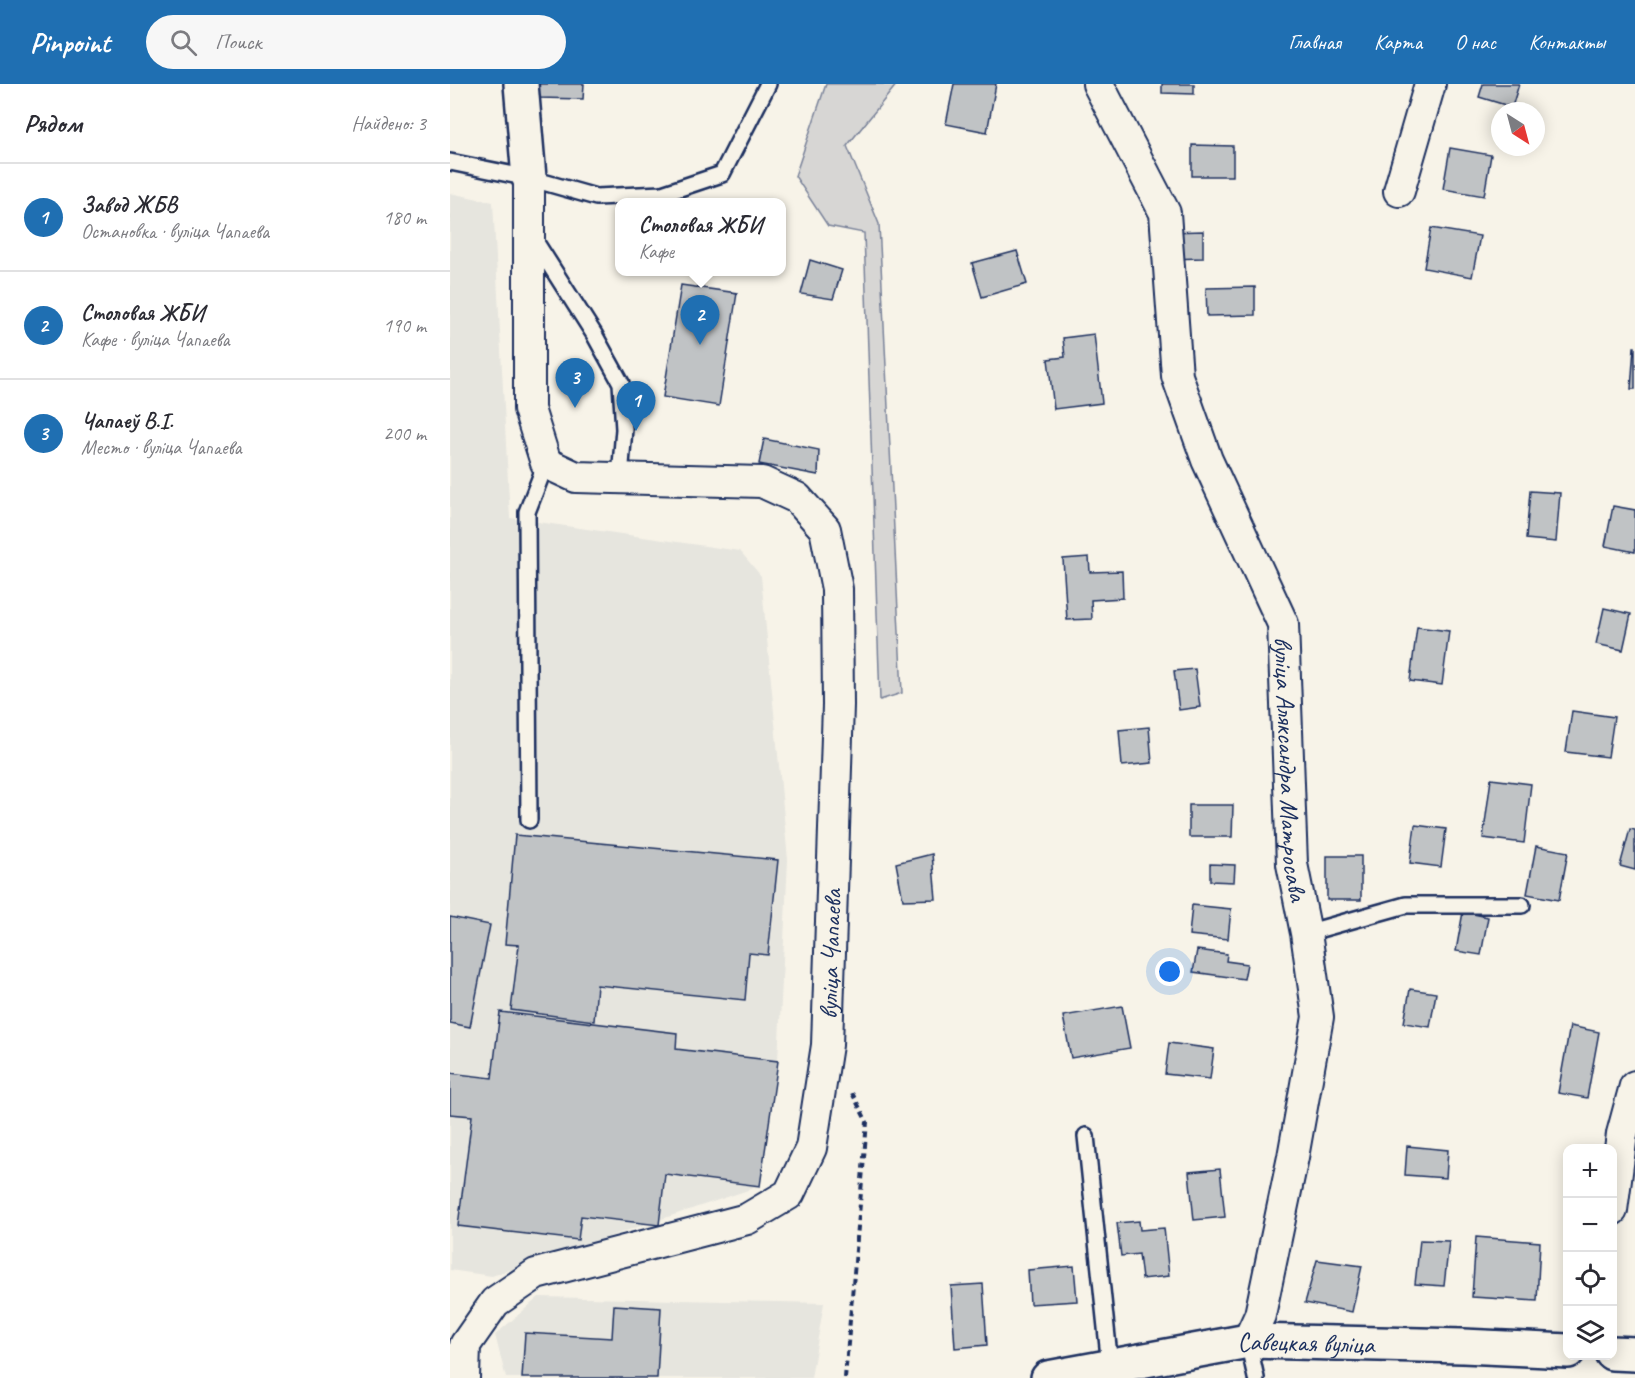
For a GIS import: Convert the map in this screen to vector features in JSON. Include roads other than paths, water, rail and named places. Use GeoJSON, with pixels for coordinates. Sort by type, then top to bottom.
{"type":"FeatureCollection","features":[{"type":"Feature","properties":{"kind":"street"},"geometry":{"type":"LineString","coordinates":[[521,84],[529,178],[529,409],[546,463]]}},
{"type":"Feature","properties":{"kind":"street","name":"вуліца Аляксандра Матросава"},"geometry":{"type":"LineString","coordinates":[[1098,84],[1165,213],[1177,376],[1206,460],[1283,624],[1292,864],[1306,933],[1318,1017],[1293,1157],[1260,1315],[1248,1341]]}},
{"type":"Feature","properties":{"kind":"street"},"geometry":{"type":"LineString","coordinates":[[1399,191],[1431,84]]}},
{"type":"Feature","properties":{"kind":"street","name":"вуліца Чапаева"},"geometry":{"type":"LineString","coordinates":[[464,1378],[465,1345],[495,1302],[536,1274],[747,1219],[789,1194],[811,1148],[827,1045],[838,705],[837,589],[825,529],[797,498],[762,482],[576,477],[546,463]]}},
{"type":"Feature","properties":{"kind":"street"},"geometry":{"type":"LineString","coordinates":[[1614,1198],[1622,1134],[1635,1086]]}},
{"type":"Feature","properties":{"kind":"street","name":"Савецкая вуліца"},"geometry":{"type":"LineString","coordinates":[[1048,1378],[1248,1341],[1563,1351]]}},
{"type":"Feature","properties":{"kind":"street"},"geometry":{"type":"LineString","coordinates":[[1617,1353],[1635,1354]]}},
{"type":"Feature","properties":{"kind":"lane"},"geometry":{"type":"LineString","coordinates":[[450,162],[529,178],[596,197],[662,194],[722,174],[768,84]]}},
{"type":"Feature","properties":{"kind":"lane"},"geometry":{"type":"LineString","coordinates":[[530,233],[594,334],[621,382],[624,429],[620,477]]}},
{"type":"Feature","properties":{"kind":"lane"},"geometry":{"type":"LineString","coordinates":[[529,820],[527,512],[546,463]]}},
{"type":"Feature","properties":{"kind":"lane"},"geometry":{"type":"LineString","coordinates":[[1306,933],[1406,905],[1522,905]]}},
{"type":"Feature","properties":{"kind":"lane"},"geometry":{"type":"LineString","coordinates":[[1086,1136],[1110,1366]]}},
{"type":"Feature","properties":{"kind":"lane"},"geometry":{"type":"LineString","coordinates":[[1248,1341],[1256,1378]]}},
{"type":"Feature","properties":{"kind":"place","name":"Столовая ЖБИ"},"geometry":{"type":"Point","coordinates":[700,345]}},
{"type":"Feature","properties":{"kind":"place","name":"Чапаеў В.І."},"geometry":{"type":"Point","coordinates":[575,408]}},
{"type":"Feature","properties":{"kind":"place","name":"Завод ЖБВ"},"geometry":{"type":"Point","coordinates":[636,431]}}]}
